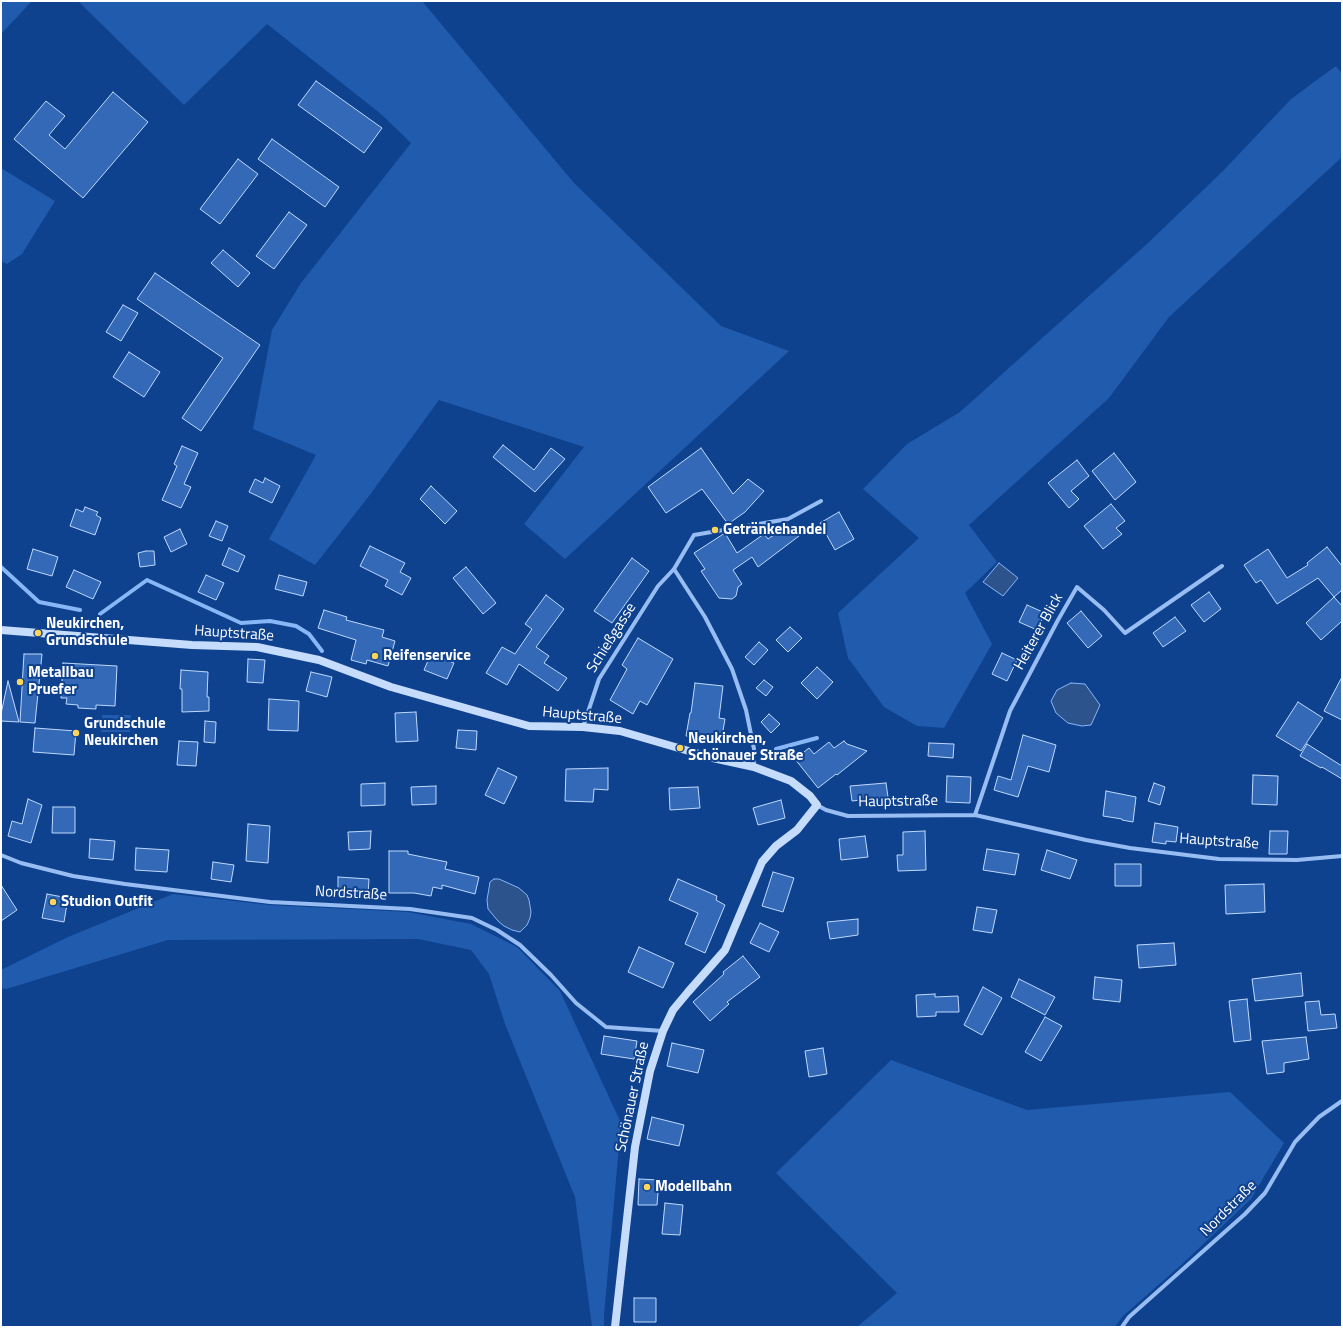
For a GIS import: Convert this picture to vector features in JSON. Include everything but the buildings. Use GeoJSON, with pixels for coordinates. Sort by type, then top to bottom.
{"type":"FeatureCollection","features":[{"type":"Feature","properties":{"kind":"street","name":"Schießgasse"},"geometry":{"type":"LineString","coordinates":[[583,727],[599,679],[658,586],[674,569],[694,536],[788,519],[821,501]]}},
{"type":"Feature","properties":{"kind":"street","name":"Heiterer Blick"},"geometry":{"type":"LineString","coordinates":[[975,815],[1010,711],[1077,587],[1104,610],[1125,633],[1222,566]]}},
{"type":"Feature","properties":{"kind":"street"},"geometry":{"type":"LineString","coordinates":[[674,569],[705,617],[732,669],[746,710],[754,749],[754,767]]}},
{"type":"Feature","properties":{"kind":"street","name":"Hauptstraße"},"geometry":{"type":"LineString","coordinates":[[1,630],[192,645],[257,647],[318,660],[391,687],[529,726],[583,727],[620,732],[713,758],[754,767],[791,781],[810,796],[817,805],[826,810],[848,816],[975,815],[1086,840],[1130,848],[1212,858],[1296,860],[1342,856]]}},
{"type":"Feature","properties":{"kind":"street","name":"Schönauer Straße"},"geometry":{"type":"LineString","coordinates":[[615,1327],[635,1147],[650,1072],[663,1031],[673,1010],[725,950],[762,862],[776,846],[798,830],[817,805]]}},
{"type":"Feature","properties":{"kind":"street","name":"Nordstraße"},"geometry":{"type":"LineString","coordinates":[[1,855],[21,863],[73,876],[125,884],[270,902],[410,909],[472,918],[497,930],[520,945],[551,975],[576,1003],[606,1027],[663,1031]]}},
{"type":"Feature","properties":{"kind":"street","name":"Nordstraße"},"geometry":{"type":"LineString","coordinates":[[1122,1327],[1129,1317],[1245,1214],[1265,1193],[1295,1142],[1319,1117],[1342,1101]]}},
{"type":"Feature","properties":{"kind":"shaded area"},"geometry":{"type":"Polygon","coordinates":[[[1,1],[32,1],[1,34],[1,1]]]}},
{"type":"Feature","properties":{"kind":"shaded area"},"geometry":{"type":"Polygon","coordinates":[[[78,1],[422,1],[574,183],[721,326],[789,351],[565,559],[524,524],[584,447],[439,400],[369,496],[315,565],[269,539],[316,455],[253,429],[272,330],[301,283],[411,143],[381,114],[267,24],[184,105],[78,1]]]}},
{"type":"Feature","properties":{"kind":"shaded area"},"geometry":{"type":"Polygon","coordinates":[[[1336,66],[1342,74],[1342,157],[1169,317],[1109,398],[969,525],[997,562],[965,593],[992,644],[944,728],[917,726],[884,707],[848,658],[838,613],[919,538],[863,489],[907,444],[960,412],[1149,242],[1223,171],[1291,99],[1336,66]]]}},
{"type":"Feature","properties":{"kind":"shaded area"},"geometry":{"type":"Polygon","coordinates":[[[1,168],[55,201],[22,254],[7,264],[1,261],[1,168]]]}},
{"type":"Feature","properties":{"kind":"shaded area"},"geometry":{"type":"Polygon","coordinates":[[[999,563],[1018,578],[1003,596],[983,582],[999,563]]]}},
{"type":"Feature","properties":{"kind":"shaded area"},"geometry":{"type":"Polygon","coordinates":[[[1071,683],[1085,684],[1100,705],[1091,725],[1082,726],[1068,723],[1056,713],[1051,701],[1057,690],[1071,683]]]}},
{"type":"Feature","properties":{"kind":"shaded area"},"geometry":{"type":"Polygon","coordinates":[[[102,715],[131,715],[130,732],[101,732],[102,715]]]}},
{"type":"Feature","properties":{"kind":"shaded area"},"geometry":{"type":"Polygon","coordinates":[[[494,879],[499,879],[519,888],[527,895],[531,912],[530,918],[527,925],[520,932],[504,926],[488,909],[487,900],[490,882],[494,879]]]}},
{"type":"Feature","properties":{"kind":"shaded area"},"geometry":{"type":"Polygon","coordinates":[[[173,894],[269,905],[408,912],[471,924],[517,947],[560,991],[621,1123],[604,1327],[592,1327],[575,1197],[505,1024],[489,974],[471,950],[418,939],[168,940],[6,989],[1,988],[1,970],[68,937],[173,894]]]}},
{"type":"Feature","properties":{"kind":"shaded area"},"geometry":{"type":"Polygon","coordinates":[[[891,1060],[1027,1110],[1230,1092],[1284,1143],[1251,1199],[1181,1265],[1123,1316],[1115,1327],[857,1327],[897,1293],[776,1173],[891,1060]]]}},
{"type":"Feature","properties":{"kind":"waterway"},"geometry":{"type":"LineString","coordinates":[[1,567],[39,602],[80,610]]}},
{"type":"Feature","properties":{"kind":"waterway"},"geometry":{"type":"LineString","coordinates":[[100,614],[147,580],[241,623],[270,621],[296,626],[309,634],[322,651]]}},
{"type":"Feature","properties":{"kind":"waterway"},"geometry":{"type":"LineString","coordinates":[[776,749],[817,738]]}},
{"type":"Feature","properties":{"kind":"place","name":"Getränkehandel"},"geometry":{"type":"Point","coordinates":[715,530]}},
{"type":"Feature","properties":{"kind":"place","name":"Neukirchen, Grundschule"},"geometry":{"type":"Point","coordinates":[38,633]}},
{"type":"Feature","properties":{"kind":"place","name":"Reifenservice"},"geometry":{"type":"Point","coordinates":[375,656]}},
{"type":"Feature","properties":{"kind":"place","name":"Metallbau Pruefer"},"geometry":{"type":"Point","coordinates":[20,682]}},
{"type":"Feature","properties":{"kind":"place","name":"Grundschule Neukirchen"},"geometry":{"type":"Point","coordinates":[76,733]}},
{"type":"Feature","properties":{"kind":"place","name":"Neukirchen, Schönauer Straße"},"geometry":{"type":"Point","coordinates":[680,748]}},
{"type":"Feature","properties":{"kind":"place","name":"Studion Outfit"},"geometry":{"type":"Point","coordinates":[53,902]}},
{"type":"Feature","properties":{"kind":"place","name":"Modellbahn"},"geometry":{"type":"Point","coordinates":[647,1187]}}]}
